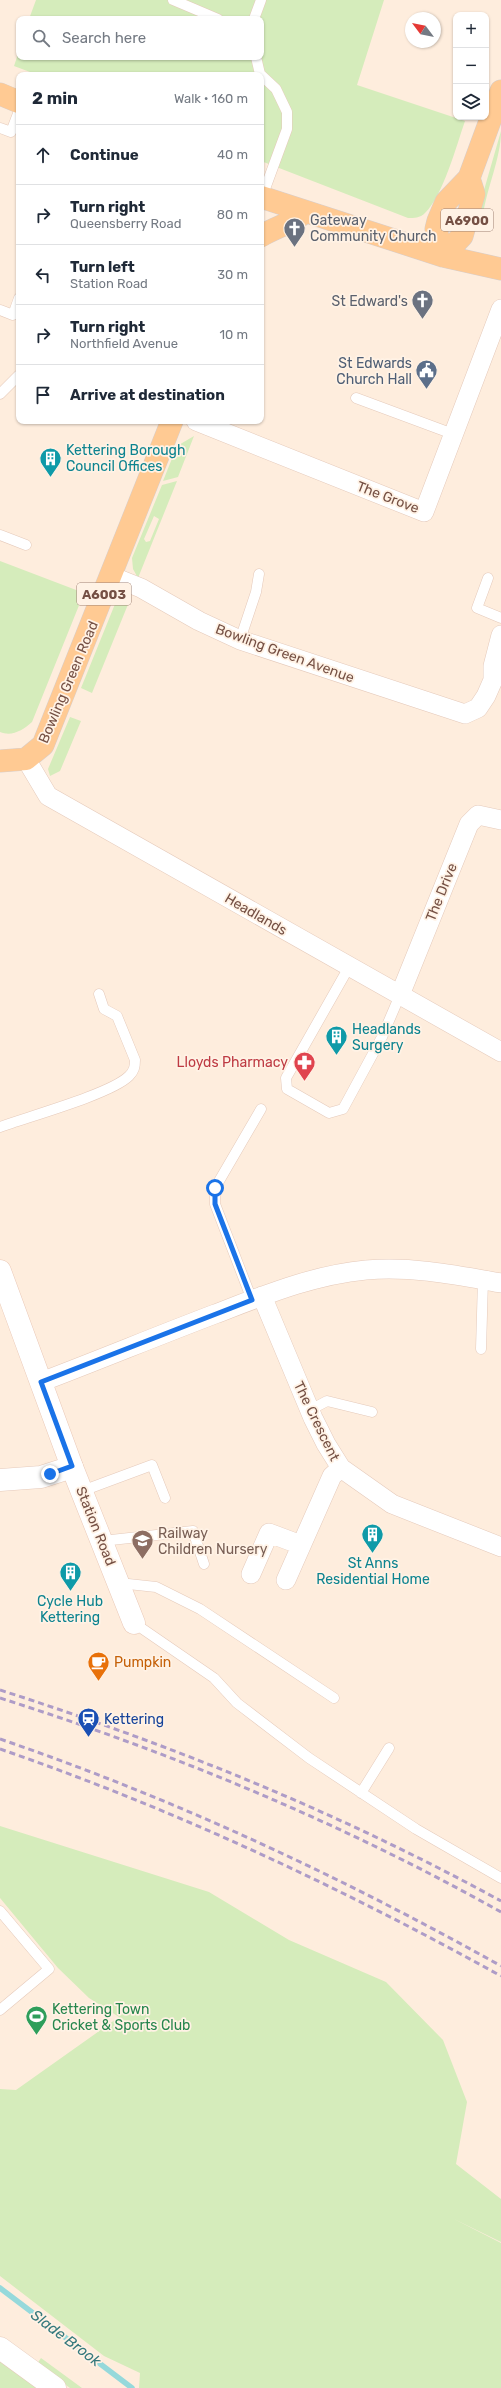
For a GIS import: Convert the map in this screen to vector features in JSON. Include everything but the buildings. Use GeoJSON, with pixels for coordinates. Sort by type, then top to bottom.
{"type":"FeatureCollection","features":[{"type":"Feature","properties":{"kind":"main road","name":"A6900"},"geometry":{"type":"LineString","coordinates":[[444,256],[436,229],[438,221],[446,202],[469,178],[501,91]]}},
{"type":"Feature","properties":{"kind":"main road"},"geometry":{"type":"LineString","coordinates":[[0,94],[16,101]]}},
{"type":"Feature","properties":{"kind":"main road"},"geometry":{"type":"LineString","coordinates":[[264,198],[444,256],[501,269]]}},
{"type":"Feature","properties":{"kind":"main road"},"geometry":{"type":"LineString","coordinates":[[264,234],[284,223],[295,221],[305,212]]}},
{"type":"Feature","properties":{"kind":"main road","name":"Bowling Green Road"},"geometry":{"type":"LineString","coordinates":[[26,759],[43,745],[52,727],[171,424]]}},
{"type":"Feature","properties":{"kind":"main road"},"geometry":{"type":"LineString","coordinates":[[0,760],[26,759]]}},
{"type":"Feature","properties":{"kind":"main road","name":"Station Road"},"geometry":{"type":"LineString","coordinates":[[0,1271],[5,1298],[41,1382],[72,1466],[134,1623]]}},
{"type":"Feature","properties":{"kind":"main road"},"geometry":{"type":"LineString","coordinates":[[0,1480],[41,1477],[72,1466]]}},
{"type":"Feature","properties":{"kind":"main road"},"geometry":{"type":"LineString","coordinates":[[0,2348],[55,2388]]}},
{"type":"Feature","properties":{"kind":"street","name":"The Grove"},"geometry":{"type":"LineString","coordinates":[[204,424],[424,512],[501,309]]}},
{"type":"Feature","properties":{"kind":"street","name":"Bowling Green Avenue"},"geometry":{"type":"LineString","coordinates":[[112,576],[141,588],[199,621],[240,640],[465,714],[478,708],[486,696],[493,680],[493,666],[501,635]]}},
{"type":"Feature","properties":{"kind":"street","name":"Headlands"},"geometry":{"type":"LineString","coordinates":[[26,759],[48,796],[501,1052]]}},
{"type":"Feature","properties":{"kind":"street","name":"The Drive"},"geometry":{"type":"LineString","coordinates":[[400,995],[469,824],[478,815],[501,820]]}},
{"type":"Feature","properties":{"kind":"street"},"geometry":{"type":"LineString","coordinates":[[41,1382],[257,1298],[332,1274],[367,1270],[422,1270],[492,1281]]}},
{"type":"Feature","properties":{"kind":"street","name":"The Crescent"},"geometry":{"type":"LineString","coordinates":[[257,1298],[326,1444],[341,1468],[392,1504],[501,1547]]}},
{"type":"Feature","properties":{"kind":"street"},"geometry":{"type":"LineString","coordinates":[[286,1580],[332,1476],[341,1468]]}},
{"type":"Feature","properties":{"kind":"street"},"geometry":{"type":"LineString","coordinates":[[251,1574],[269,1532],[301,1545]]}},
{"type":"Feature","properties":{"kind":"lane"},"geometry":{"type":"LineString","coordinates":[[173,0],[211,16]]}},
{"type":"Feature","properties":{"kind":"lane"},"geometry":{"type":"LineString","coordinates":[[255,16],[261,0]]}},
{"type":"Feature","properties":{"kind":"lane"},"geometry":{"type":"LineString","coordinates":[[257,60],[260,72]]}},
{"type":"Feature","properties":{"kind":"lane"},"geometry":{"type":"LineString","coordinates":[[264,78],[276,89],[287,112],[287,129],[264,189]]}},
{"type":"Feature","properties":{"kind":"lane"},"geometry":{"type":"LineString","coordinates":[[0,128],[11,132],[16,119]]}},
{"type":"Feature","properties":{"kind":"lane"},"geometry":{"type":"LineString","coordinates":[[0,310],[13,315],[16,306]]}},
{"type":"Feature","properties":{"kind":"lane"},"geometry":{"type":"LineString","coordinates":[[0,394],[16,379]]}},
{"type":"Feature","properties":{"kind":"lane"},"geometry":{"type":"LineString","coordinates":[[356,398],[453,434]]}},
{"type":"Feature","properties":{"kind":"lane"},"geometry":{"type":"LineString","coordinates":[[0,535],[26,546]]}},
{"type":"Feature","properties":{"kind":"lane"},"geometry":{"type":"LineString","coordinates":[[240,640],[256,592],[259,574]]}},
{"type":"Feature","properties":{"kind":"lane"},"geometry":{"type":"LineString","coordinates":[[488,578],[477,608],[501,618]]}},
{"type":"Feature","properties":{"kind":"lane"},"geometry":{"type":"LineString","coordinates":[[349,967],[286,1078],[287,1089],[329,1114],[343,1109],[382,1037],[400,995]]}},
{"type":"Feature","properties":{"kind":"lane"},"geometry":{"type":"LineString","coordinates":[[0,1127],[97,1093],[129,1076],[135,1068],[135,1060],[117,1016],[104,1009],[99,994]]}},
{"type":"Feature","properties":{"kind":"lane"},"geometry":{"type":"LineString","coordinates":[[257,1298],[215,1204],[215,1188],[261,1109]]}},
{"type":"Feature","properties":{"kind":"lane"},"geometry":{"type":"LineString","coordinates":[[482,1349],[492,1281]]}},
{"type":"Feature","properties":{"kind":"lane"},"geometry":{"type":"LineString","coordinates":[[310,1410],[327,1400],[372,1412]]}},
{"type":"Feature","properties":{"kind":"lane"},"geometry":{"type":"LineString","coordinates":[[82,1491],[152,1465],[165,1498]]}},
{"type":"Feature","properties":{"kind":"lane"},"geometry":{"type":"LineString","coordinates":[[102,1541],[193,1531],[204,1564]]}},
{"type":"Feature","properties":{"kind":"lane"},"geometry":{"type":"LineString","coordinates":[[118,1583],[156,1587],[200,1609],[334,1698]]}},
{"type":"Feature","properties":{"kind":"lane"},"geometry":{"type":"LineString","coordinates":[[134,1623],[214,1678],[237,1703],[308,1758],[416,1829],[501,1878]]}},
{"type":"Feature","properties":{"kind":"lane"},"geometry":{"type":"LineString","coordinates":[[361,1793],[389,1748]]}},
{"type":"Feature","properties":{"kind":"lane"},"geometry":{"type":"LineString","coordinates":[[0,1911],[49,1970],[0,2010]]}},
{"type":"Feature","properties":{"kind":"green space"},"geometry":{"type":"Polygon","coordinates":[[[36,0],[384,0],[357,85],[453,117],[453,120],[465,121],[454,156],[438,195],[423,215],[415,218],[408,218],[264,162],[264,72],[30,72],[14,66],[16,60],[264,60],[264,16],[30,16],[36,0]]]}},
{"type":"Feature","properties":{"kind":"green space"},"geometry":{"type":"Polygon","coordinates":[[[501,131],[499,152],[483,215],[478,211],[501,131]]]}},
{"type":"Feature","properties":{"kind":"green space"},"geometry":{"type":"Polygon","coordinates":[[[194,436],[178,477],[163,481],[177,446],[194,436]]]}},
{"type":"Feature","properties":{"kind":"green space"},"geometry":{"type":"Polygon","coordinates":[[[177,481],[138,578],[133,569],[132,558],[162,485],[177,481]],[[154,516],[144,539],[146,542],[150,541],[159,519],[154,516]]]}},
{"type":"Feature","properties":{"kind":"green space"},"geometry":{"type":"Polygon","coordinates":[[[0,561],[84,593],[32,722],[25,728],[9,734],[0,732],[0,561]]]}},
{"type":"Feature","properties":{"kind":"green space"},"geometry":{"type":"Polygon","coordinates":[[[126,597],[131,597],[92,693],[81,688],[115,604],[126,597]]]}},
{"type":"Feature","properties":{"kind":"green space"},"geometry":{"type":"Polygon","coordinates":[[[70,717],[81,721],[60,771],[50,776],[48,769],[70,717]]]}},
{"type":"Feature","properties":{"kind":"green space"},"geometry":{"type":"Polygon","coordinates":[[[0,1826],[209,1892],[289,1940],[386,1982],[443,2040],[467,2102],[456,2164],[501,2199],[501,2242],[454,2219],[501,2243],[501,2388],[139,2388],[140,2373],[104,2356],[0,2276],[0,2089],[16,2090],[119,2017],[89,1998],[58,1968],[0,1898],[0,1826]]]}},
{"type":"Feature","properties":{"kind":"green space"},"geometry":{"type":"Polygon","coordinates":[[[41,2358],[82,2388],[70,2388],[37,2364],[41,2358]]]}},
{"type":"Feature","properties":{"kind":"green space"},"geometry":{"type":"Polygon","coordinates":[[[0,2360],[39,2388],[0,2388],[0,2360]]]}},
{"type":"Feature","properties":{"kind":"waterway","name":"Slade Brook"},"geometry":{"type":"LineString","coordinates":[[0,2288],[132,2388]]}},
{"type":"Feature","properties":{"kind":"railway"},"geometry":{"type":"LineString","coordinates":[[0,1690],[129,1734],[193,1758],[318,1810],[440,1869],[501,1901]]}},
{"type":"Feature","properties":{"kind":"railway"},"geometry":{"type":"LineString","coordinates":[[0,1698],[129,1742],[256,1792],[380,1849],[501,1912]]}},
{"type":"Feature","properties":{"kind":"railway"},"geometry":{"type":"LineString","coordinates":[[0,1739],[129,1787],[256,1841],[379,1901],[501,1966]]}},
{"type":"Feature","properties":{"kind":"railway"},"geometry":{"type":"LineString","coordinates":[[0,1749],[129,1797],[255,1852],[379,1911],[501,1976]]}},
{"type":"Feature","properties":{"kind":"place","name":"Gateway Community Church"},"geometry":{"type":"Point","coordinates":[295,248]}},
{"type":"Feature","properties":{"kind":"place","name":"St Edward's"},"geometry":{"type":"Point","coordinates":[423,320]}},
{"type":"Feature","properties":{"kind":"place","name":"St Edwards Church Hall"},"geometry":{"type":"Point","coordinates":[427,390]}},
{"type":"Feature","properties":{"kind":"place","name":"Kettering Borough Council Offices"},"geometry":{"type":"Point","coordinates":[50,478]}},
{"type":"Feature","properties":{"kind":"place","name":"Headlands Surgery"},"geometry":{"type":"Point","coordinates":[336,1056]}},
{"type":"Feature","properties":{"kind":"place","name":"Lloyds Pharmacy"},"geometry":{"type":"Point","coordinates":[304,1082]}},
{"type":"Feature","properties":{"kind":"place","name":"St Anns Residential Home"},"geometry":{"type":"Point","coordinates":[373,1554]}},
{"type":"Feature","properties":{"kind":"place","name":"Railway Children Nursery"},"geometry":{"type":"Point","coordinates":[143,1560]}},
{"type":"Feature","properties":{"kind":"place","name":"Cycle Hub Kettering"},"geometry":{"type":"Point","coordinates":[70,1592]}},
{"type":"Feature","properties":{"kind":"place","name":"Pumpkin"},"geometry":{"type":"Point","coordinates":[99,1682]}},
{"type":"Feature","properties":{"kind":"place","name":"Kettering"},"geometry":{"type":"Point","coordinates":[88,1738]}},
{"type":"Feature","properties":{"kind":"place","name":"Kettering Town Cricket & Sports Club"},"geometry":{"type":"Point","coordinates":[36,2036]}},
{"type":"Feature","properties":{"kind":"route"},"geometry":{"type":"LineString","coordinates":[[50,1474],[72,1466],[41,1382],[252,1300],[215,1204],[215,1188]]}}]}
